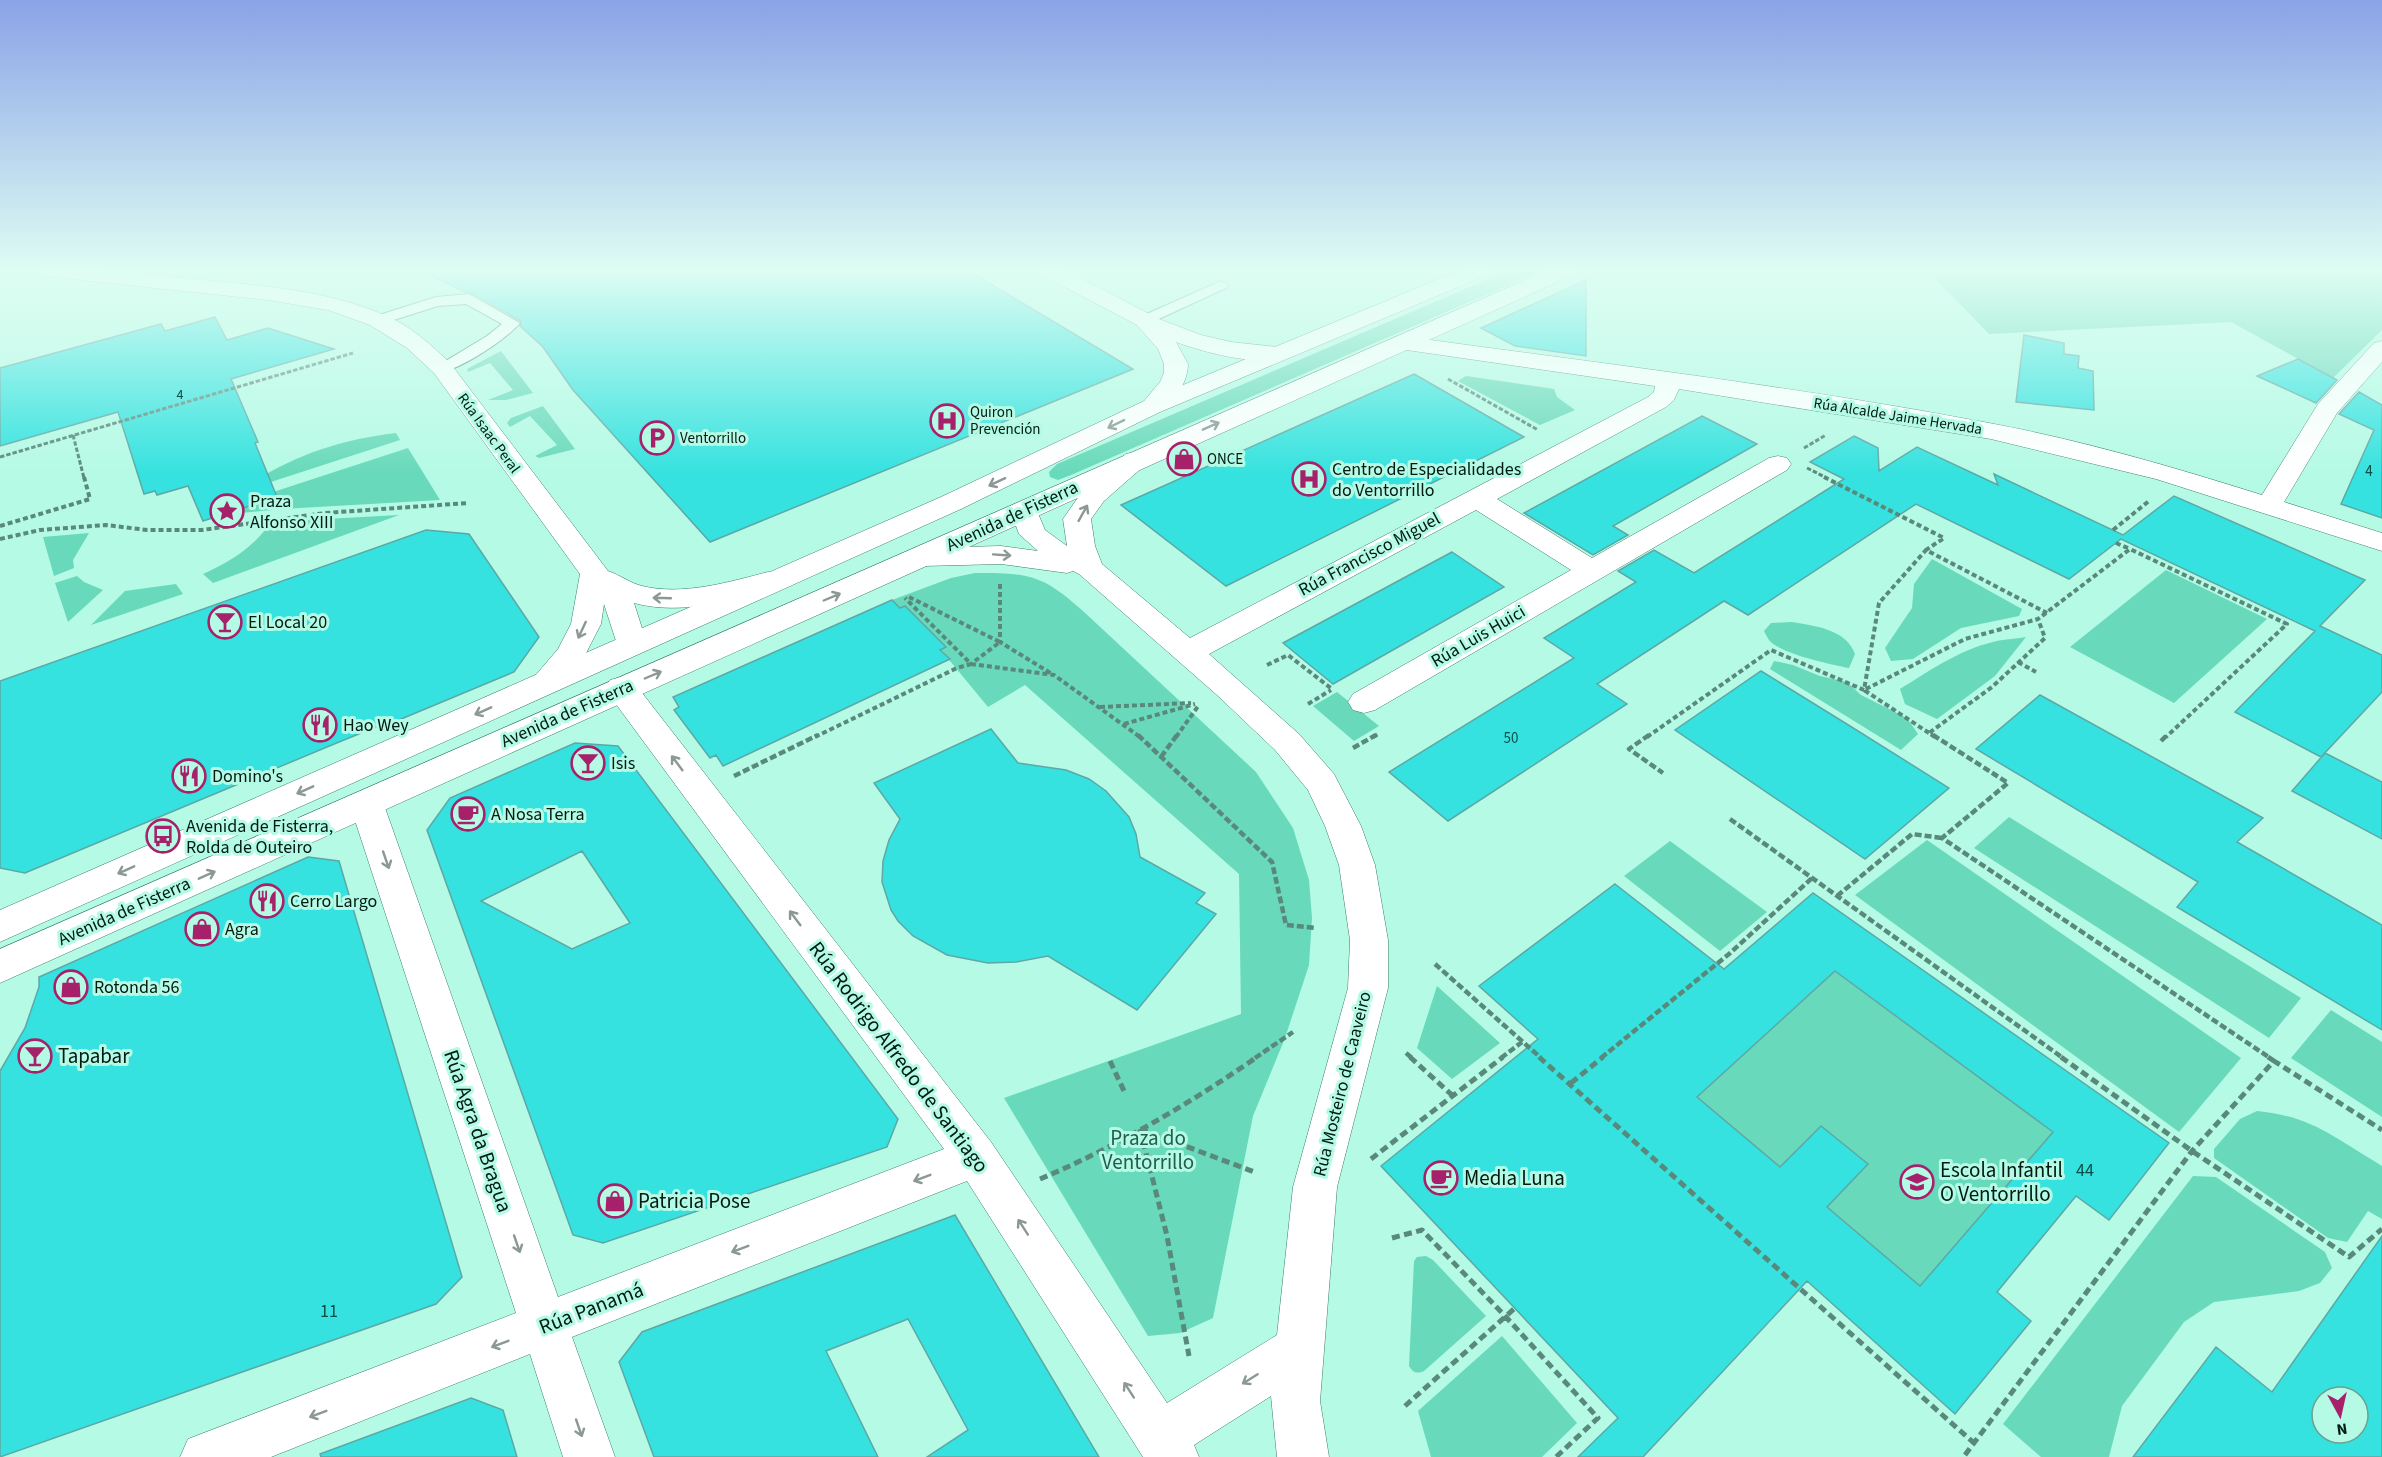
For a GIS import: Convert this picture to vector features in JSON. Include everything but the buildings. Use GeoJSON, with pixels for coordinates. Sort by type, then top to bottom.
{"type":"FeatureCollection","features":[{"type":"Feature","properties":{"kind":"street","name":"Rúa Isaac Peral"},"geometry":{"type":"LineString","coordinates":[[407,338],[442,368],[595,574],[618,600],[632,644]]}},
{"type":"Feature","properties":{"kind":"street","name":"Avenida de Fisterra"},"geometry":{"type":"LineString","coordinates":[[1151,407],[1167,392],[1176,377],[1177,361],[1161,338]]}},
{"type":"Feature","properties":{"kind":"street"},"geometry":{"type":"LineString","coordinates":[[1192,338],[1213,346],[1239,351],[1279,353]]}},
{"type":"Feature","properties":{"kind":"street","name":"Avenida de Fisterra"},"geometry":{"type":"LineString","coordinates":[[0,927],[951,504],[1151,407],[1315,338]]}},
{"type":"Feature","properties":{"kind":"street","name":"Avenida de Fisterra"},"geometry":{"type":"LineString","coordinates":[[0,967],[367,805],[621,688],[923,557],[1135,460],[1412,338]]}},
{"type":"Feature","properties":{"kind":"street","name":"Rúa Alcalde Jaime Hervada"},"geometry":{"type":"LineString","coordinates":[[1401,343],[1872,411],[1991,431],[2154,470],[2382,542]]}},
{"type":"Feature","properties":{"kind":"street"},"geometry":{"type":"LineString","coordinates":[[2269,505],[2327,409],[2382,348]]}},
{"type":"Feature","properties":{"kind":"street","name":"Rúa Francisco Miguel"},"geometry":{"type":"LineString","coordinates":[[1188,652],[1657,402],[1665,395],[1669,381]]}},
{"type":"Feature","properties":{"kind":"street"},"geometry":{"type":"LineString","coordinates":[[1024,510],[1024,485],[1069,447]]}},
{"type":"Feature","properties":{"kind":"street","name":"Avenida de Fisterra"},"geometry":{"type":"LineString","coordinates":[[1089,568],[1081,546],[1077,519],[1094,495],[1135,460]]}},
{"type":"Feature","properties":{"kind":"street","name":"Rúa Luis Huici"},"geometry":{"type":"LineString","coordinates":[[1364,702],[1783,461]]}},
{"type":"Feature","properties":{"kind":"street"},"geometry":{"type":"LineString","coordinates":[[1475,497],[1592,571]]}},
{"type":"Feature","properties":{"kind":"street","name":"Rúa Mosteiro de Caaveiro"},"geometry":{"type":"LineString","coordinates":[[1024,510],[1033,534],[1057,552],[1089,568],[1188,652],[1287,742],[1322,783],[1344,826],[1357,865],[1369,940],[1368,987],[1315,1187],[1295,1401],[1303,1457]]}},
{"type":"Feature","properties":{"kind":"street"},"geometry":{"type":"LineString","coordinates":[[2328,525],[2382,562]]}},
{"type":"Feature","properties":{"kind":"street","name":"Rúa Mosteiro de Caaveiro"},"geometry":{"type":"LineString","coordinates":[[923,557],[1001,555],[1037,558],[1089,568]]}},
{"type":"Feature","properties":{"kind":"street","name":"Rúa Isaac Peral"},"geometry":{"type":"LineString","coordinates":[[595,574],[611,586],[636,596],[662,599],[728,592],[782,578]]}},
{"type":"Feature","properties":{"kind":"street","name":"Avenida de Fisterra"},"geometry":{"type":"LineString","coordinates":[[545,683],[571,654],[586,624],[595,574]]}},
{"type":"Feature","properties":{"kind":"street"},"geometry":{"type":"LineString","coordinates":[[367,805],[522,717],[611,671],[626,657],[632,644]]}},
{"type":"Feature","properties":{"kind":"street","name":"Rúa Rodrigo Alfredo de Santiago"},"geometry":{"type":"LineString","coordinates":[[621,688],[976,1157],[1166,1447],[1300,1348]]}},
{"type":"Feature","properties":{"kind":"street","name":"Rúa Agra da Bragua"},"geometry":{"type":"LineString","coordinates":[[367,805],[589,1457]]}},
{"type":"Feature","properties":{"kind":"street"},"geometry":{"type":"LineString","coordinates":[[0,910],[63,898]]}},
{"type":"Feature","properties":{"kind":"street","name":"Rúa Panamá"},"geometry":{"type":"LineString","coordinates":[[206,1457],[976,1157]]}},
{"type":"Feature","properties":{"kind":"lane"},"geometry":{"type":"LineString","coordinates":[[442,368],[494,338]]}},
{"type":"Feature","properties":{"kind":"path"},"geometry":{"type":"LineString","coordinates":[[0,457],[352,353]]}},
{"type":"Feature","properties":{"kind":"path"},"geometry":{"type":"LineString","coordinates":[[1441,375],[1541,432]]}},
{"type":"Feature","properties":{"kind":"path"},"geometry":{"type":"LineString","coordinates":[[1783,461],[1834,431]]}},
{"type":"Feature","properties":{"kind":"path"},"geometry":{"type":"LineString","coordinates":[[0,526],[90,499],[73,435]]}},
{"type":"Feature","properties":{"kind":"path"},"geometry":{"type":"LineString","coordinates":[[1783,461],[1944,538],[1926,550],[1879,603],[1864,690]]}},
{"type":"Feature","properties":{"kind":"path"},"geometry":{"type":"LineString","coordinates":[[2113,530],[2149,501]]}},
{"type":"Feature","properties":{"kind":"path"},"geometry":{"type":"LineString","coordinates":[[0,539],[51,529],[106,525],[147,530],[202,530],[325,513],[468,503]]}},
{"type":"Feature","properties":{"kind":"path"},"geometry":{"type":"LineString","coordinates":[[2116,543],[2287,624],[2161,741]]}},
{"type":"Feature","properties":{"kind":"path"},"geometry":{"type":"LineString","coordinates":[[1864,690],[1965,639],[2038,620],[2130,549]]}},
{"type":"Feature","properties":{"kind":"path"},"geometry":{"type":"LineString","coordinates":[[1926,550],[2047,612]]}},
{"type":"Feature","properties":{"kind":"path"},"geometry":{"type":"LineString","coordinates":[[1000,579],[1000,642]]}},
{"type":"Feature","properties":{"kind":"path"},"geometry":{"type":"LineString","coordinates":[[1054,675],[971,664],[900,593],[1000,642],[1054,675],[1124,724],[1272,862],[1286,925],[1317,928]]}},
{"type":"Feature","properties":{"kind":"path"},"geometry":{"type":"LineString","coordinates":[[1929,733],[1992,687],[2045,638],[2038,620]]}},
{"type":"Feature","properties":{"kind":"path"},"geometry":{"type":"LineString","coordinates":[[733,776],[957,668],[971,664],[1000,642]]}},
{"type":"Feature","properties":{"kind":"path"},"geometry":{"type":"LineString","coordinates":[[1663,773],[1629,749],[1771,650],[1864,690],[2008,783],[1942,838]]}},
{"type":"Feature","properties":{"kind":"path"},"geometry":{"type":"LineString","coordinates":[[2018,662],[2036,672]]}},
{"type":"Feature","properties":{"kind":"path"},"geometry":{"type":"LineString","coordinates":[[1308,704],[1332,690]]}},
{"type":"Feature","properties":{"kind":"path"},"geometry":{"type":"LineString","coordinates":[[1099,707],[1201,702]]}},
{"type":"Feature","properties":{"kind":"path"},"geometry":{"type":"LineString","coordinates":[[1124,724],[1201,702]]}},
{"type":"Feature","properties":{"kind":"path"},"geometry":{"type":"LineString","coordinates":[[1161,757],[1201,702]]}},
{"type":"Feature","properties":{"kind":"path"},"geometry":{"type":"LineString","coordinates":[[1730,819],[2192,1151],[2349,1257],[2382,1229]]}},
{"type":"Feature","properties":{"kind":"path"},"geometry":{"type":"LineString","coordinates":[[1837,896],[1912,834],[1942,838],[2274,1061],[2382,1130]]}},
{"type":"Feature","properties":{"kind":"path"},"geometry":{"type":"LineString","coordinates":[[1570,1083],[1729,954],[1812,878]]}},
{"type":"Feature","properties":{"kind":"path"},"geometry":{"type":"LineString","coordinates":[[1436,964],[1974,1443]]}},
{"type":"Feature","properties":{"kind":"path"},"geometry":{"type":"LineString","coordinates":[[1071,1166],[1200,1096],[1293,1032]]}},
{"type":"Feature","properties":{"kind":"path"},"geometry":{"type":"LineString","coordinates":[[1371,1159],[1522,1041]]}},
{"type":"Feature","properties":{"kind":"path"},"geometry":{"type":"LineString","coordinates":[[1406,1053],[1453,1096]]}},
{"type":"Feature","properties":{"kind":"path"},"geometry":{"type":"LineString","coordinates":[[1110,1061],[1124,1091]]}},
{"type":"Feature","properties":{"kind":"path"},"geometry":{"type":"LineString","coordinates":[[1965,1455],[2192,1151],[2274,1061]]}},
{"type":"Feature","properties":{"kind":"path"},"geometry":{"type":"LineString","coordinates":[[1140,1128],[1257,1173]]}},
{"type":"Feature","properties":{"kind":"path"},"geometry":{"type":"LineString","coordinates":[[1140,1128],[1167,1236],[1188,1356]]}},
{"type":"Feature","properties":{"kind":"path"},"geometry":{"type":"LineString","coordinates":[[1392,1238],[1422,1230],[1506,1317],[1598,1418],[1556,1457]]}},
{"type":"Feature","properties":{"kind":"path"},"geometry":{"type":"LineString","coordinates":[[1405,1406],[1515,1308]]}},
{"type":"Feature","properties":{"kind":"green space"},"geometry":{"type":"Polygon","coordinates":[[[1351,338],[1386,338],[1058,480],[1050,477],[1049,472],[1057,464],[1351,338]]]}},
{"type":"Feature","properties":{"kind":"green space"},"geometry":{"type":"Polygon","coordinates":[[[2260,338],[2374,338],[2333,378],[2260,338]]]}},
{"type":"Feature","properties":{"kind":"green space"},"geometry":{"type":"Polygon","coordinates":[[[501,351],[533,393],[506,400],[488,400],[513,390],[490,363],[468,372],[467,369],[501,351]]]}},
{"type":"Feature","properties":{"kind":"green space"},"geometry":{"type":"Polygon","coordinates":[[[1466,376],[1554,389],[1557,397],[1575,410],[1540,425],[1458,381],[1466,376]]]}},
{"type":"Feature","properties":{"kind":"green space"},"geometry":{"type":"Polygon","coordinates":[[[543,406],[575,449],[539,458],[535,456],[557,445],[530,416],[510,427],[507,423],[511,418],[543,406]]]}},
{"type":"Feature","properties":{"kind":"green space"},"geometry":{"type":"Polygon","coordinates":[[[396,433],[400,440],[237,493],[274,470],[312,452],[353,440],[396,433]]]}},
{"type":"Feature","properties":{"kind":"green space"},"geometry":{"type":"Polygon","coordinates":[[[408,448],[440,500],[282,509],[221,515],[218,510],[408,448]]]}},
{"type":"Feature","properties":{"kind":"green space"},"geometry":{"type":"Polygon","coordinates":[[[399,515],[213,583],[203,574],[241,553],[271,522],[399,515]]]}},
{"type":"Feature","properties":{"kind":"green space"},"geometry":{"type":"Polygon","coordinates":[[[89,533],[73,560],[74,568],[54,576],[43,537],[89,533]]]}},
{"type":"Feature","properties":{"kind":"green space"},"geometry":{"type":"Polygon","coordinates":[[[1932,559],[2022,609],[2019,616],[1961,628],[1913,659],[1891,661],[1885,648],[1912,608],[1914,584],[1932,559]]]}},
{"type":"Feature","properties":{"kind":"green space"},"geometry":{"type":"Polygon","coordinates":[[[2166,570],[2267,619],[2174,703],[2070,647],[2166,570]]]}},
{"type":"Feature","properties":{"kind":"green space","name":"Praza do Ventorrillo"},"geometry":{"type":"Polygon","coordinates":[[[975,573],[1022,575],[1034,578],[1056,589],[1083,611],[1256,772],[1293,828],[1309,880],[1312,918],[1309,965],[1285,1038],[1253,1116],[1213,1318],[1180,1333],[1148,1336],[1004,1098],[1241,1014],[1239,874],[1025,685],[988,707],[941,650],[945,647],[905,606],[900,608],[892,600],[951,578],[975,573]]]}},
{"type":"Feature","properties":{"kind":"green space"},"geometry":{"type":"Polygon","coordinates":[[[77,576],[84,582],[103,590],[68,622],[55,583],[77,576]]]}},
{"type":"Feature","properties":{"kind":"green space"},"geometry":{"type":"Polygon","coordinates":[[[176,584],[183,594],[91,625],[125,591],[176,584]]]}},
{"type":"Feature","properties":{"kind":"green space"},"geometry":{"type":"Polygon","coordinates":[[[1792,622],[1829,630],[1845,639],[1855,654],[1849,668],[1788,651],[1771,642],[1764,631],[1771,623],[1792,622]]]}},
{"type":"Feature","properties":{"kind":"green space"},"geometry":{"type":"Polygon","coordinates":[[[2026,637],[1995,676],[1937,719],[1905,704],[1900,689],[1945,662],[1980,646],[2001,640],[2026,637]]]}},
{"type":"Feature","properties":{"kind":"green space"},"geometry":{"type":"Polygon","coordinates":[[[1774,661],[1847,682],[1861,695],[1907,718],[1918,734],[1901,750],[1770,669],[1774,661]]]}},
{"type":"Feature","properties":{"kind":"green space"},"geometry":{"type":"Polygon","coordinates":[[[1337,692],[1379,726],[1354,741],[1313,706],[1337,692]]]}},
{"type":"Feature","properties":{"kind":"green space"},"geometry":{"type":"Polygon","coordinates":[[[2009,817],[2301,998],[2269,1038],[1974,848],[2009,817]]]}},
{"type":"Feature","properties":{"kind":"green space"},"geometry":{"type":"Polygon","coordinates":[[[1927,840],[2241,1058],[2179,1132],[1855,895],[1927,840]]]}},
{"type":"Feature","properties":{"kind":"green space"},"geometry":{"type":"Polygon","coordinates":[[[1670,841],[1767,912],[1720,951],[1624,876],[1670,841]]]}},
{"type":"Feature","properties":{"kind":"green space"},"geometry":{"type":"Polygon","coordinates":[[[1835,971],[2053,1132],[1920,1286],[1697,1097],[1835,971]]]}},
{"type":"Feature","properties":{"kind":"green space"},"geometry":{"type":"Polygon","coordinates":[[[1437,986],[1500,1043],[1452,1079],[1417,1048],[1437,986]]]}},
{"type":"Feature","properties":{"kind":"green space"},"geometry":{"type":"Polygon","coordinates":[[[2331,1010],[2382,1042],[2382,1117],[2291,1058],[2331,1010]]]}},
{"type":"Feature","properties":{"kind":"green space"},"geometry":{"type":"Polygon","coordinates":[[[2257,1111],[2309,1123],[2382,1166],[2382,1219],[2368,1211],[2347,1242],[2328,1238],[2214,1158],[2214,1149],[2240,1119],[2257,1111]]]}},
{"type":"Feature","properties":{"kind":"green space"},"geometry":{"type":"Polygon","coordinates":[[[2193,1176],[2216,1177],[2325,1252],[2332,1268],[2320,1283],[2299,1291],[2214,1302],[2184,1322],[2122,1406],[2109,1457],[2041,1457],[2003,1424],[2193,1176]]]}},
{"type":"Feature","properties":{"kind":"green space"},"geometry":{"type":"Polygon","coordinates":[[[1426,1256],[1433,1260],[1486,1316],[1424,1371],[1417,1373],[1409,1366],[1414,1261],[1417,1257],[1426,1256]]]}},
{"type":"Feature","properties":{"kind":"green space"},"geometry":{"type":"Polygon","coordinates":[[[1502,1336],[1577,1423],[1542,1457],[1431,1457],[1418,1411],[1502,1336]]]}},
{"type":"Feature","properties":{"kind":"place","name":"Quiron Prevención"},"geometry":{"type":"Point","coordinates":[947,421]}},
{"type":"Feature","properties":{"kind":"place","name":"Ventorrillo"},"geometry":{"type":"Point","coordinates":[657,438]}},
{"type":"Feature","properties":{"kind":"place","name":"ONCE"},"geometry":{"type":"Point","coordinates":[1184,459]}},
{"type":"Feature","properties":{"kind":"place","name":"Centro de Especialidades do Ventorrillo"},"geometry":{"type":"Point","coordinates":[1309,479]}},
{"type":"Feature","properties":{"kind":"place","name":"Praza Alfonso XIII"},"geometry":{"type":"Point","coordinates":[227,511]}},
{"type":"Feature","properties":{"kind":"place","name":"El Local 20"},"geometry":{"type":"Point","coordinates":[225,622]}},
{"type":"Feature","properties":{"kind":"place","name":"Hao Wey"},"geometry":{"type":"Point","coordinates":[320,725]}},
{"type":"Feature","properties":{"kind":"place","name":"Isis"},"geometry":{"type":"Point","coordinates":[588,763]}},
{"type":"Feature","properties":{"kind":"place","name":"Domino's"},"geometry":{"type":"Point","coordinates":[189,776]}},
{"type":"Feature","properties":{"kind":"place","name":"A Nosa Terra"},"geometry":{"type":"Point","coordinates":[468,814]}},
{"type":"Feature","properties":{"kind":"place","name":"Avenida de Fisterra, Rolda de Outeiro"},"geometry":{"type":"Point","coordinates":[163,836]}},
{"type":"Feature","properties":{"kind":"place","name":"Cerro Largo"},"geometry":{"type":"Point","coordinates":[267,901]}},
{"type":"Feature","properties":{"kind":"place","name":"Agra"},"geometry":{"type":"Point","coordinates":[202,929]}},
{"type":"Feature","properties":{"kind":"place","name":"Rotonda 56"},"geometry":{"type":"Point","coordinates":[71,987]}},
{"type":"Feature","properties":{"kind":"place","name":"Tapabar"},"geometry":{"type":"Point","coordinates":[35,1056]}},
{"type":"Feature","properties":{"kind":"place","name":"Media Luna"},"geometry":{"type":"Point","coordinates":[1441,1178]}},
{"type":"Feature","properties":{"kind":"place","name":"Escola Infantil O Ventorrillo"},"geometry":{"type":"Point","coordinates":[1917,1182]}},
{"type":"Feature","properties":{"kind":"place","name":"Patricia Pose"},"geometry":{"type":"Point","coordinates":[615,1201]}}]}
